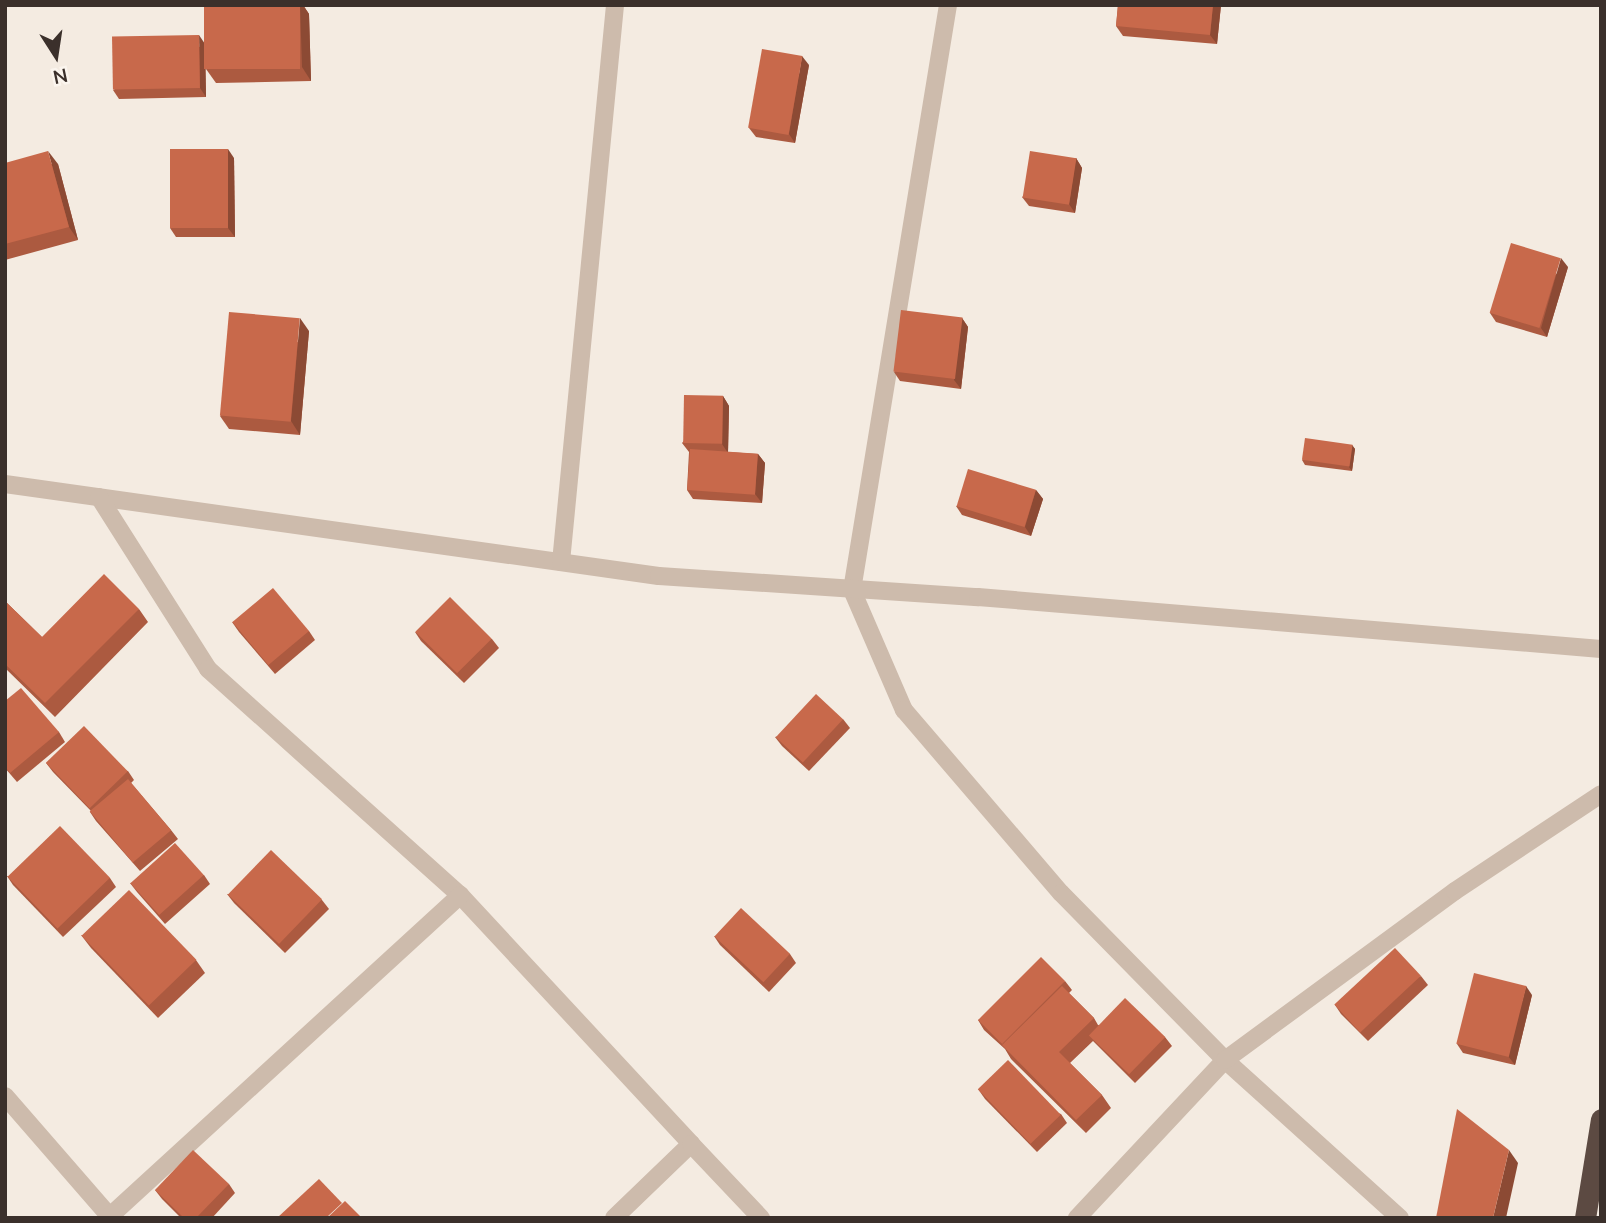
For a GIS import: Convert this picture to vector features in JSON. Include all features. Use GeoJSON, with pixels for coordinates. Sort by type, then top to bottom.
{"type":"FeatureCollection","features":[{"type":"Feature","properties":{"kind":"highway"},"geometry":{"type":"LineString","coordinates":[[1585,1218],[1601,1119]]}},
{"type":"Feature","properties":{"kind":"street"},"geometry":{"type":"LineString","coordinates":[[561,562],[615,5]]}},
{"type":"Feature","properties":{"kind":"street"},"geometry":{"type":"LineString","coordinates":[[948,5],[852,590],[904,710],[1062,893],[1225,1060],[1400,1218]]}},
{"type":"Feature","properties":{"kind":"street"},"geometry":{"type":"LineString","coordinates":[[5,484],[659,576],[978,597],[1601,649]]}},
{"type":"Feature","properties":{"kind":"street"},"geometry":{"type":"LineString","coordinates":[[99,497],[208,669],[460,895],[761,1218]]}},
{"type":"Feature","properties":{"kind":"street"},"geometry":{"type":"LineString","coordinates":[[1077,1218],[1225,1060],[1455,891],[1601,794]]}},
{"type":"Feature","properties":{"kind":"street"},"geometry":{"type":"LineString","coordinates":[[5,1096],[110,1217],[460,895]]}},
{"type":"Feature","properties":{"kind":"street"},"geometry":{"type":"LineString","coordinates":[[614,1218],[691,1144]]}},
{"type":"Feature","properties":{"kind":"building"},"geometry":{"type":"Polygon","coordinates":[[[204,5],[300,5],[300,69],[204,69],[204,5]]]}},
{"type":"Feature","properties":{"kind":"building"},"geometry":{"type":"Polygon","coordinates":[[[1118,5],[1213,5],[1210,35],[1116,26],[1118,5]]]}},
{"type":"Feature","properties":{"kind":"building"},"geometry":{"type":"Polygon","coordinates":[[[199,35],[200,88],[113,90],[112,37],[199,35]]]}},
{"type":"Feature","properties":{"kind":"building"},"geometry":{"type":"Polygon","coordinates":[[[762,49],[802,56],[788,135],[748,128],[762,49]]]}},
{"type":"Feature","properties":{"kind":"building"},"geometry":{"type":"Polygon","coordinates":[[[170,149],[228,149],[228,228],[170,228],[170,149]]]}},
{"type":"Feature","properties":{"kind":"building"},"geometry":{"type":"Polygon","coordinates":[[[48,151],[69,227],[5,244],[5,163],[48,151]]]}},
{"type":"Feature","properties":{"kind":"building"},"geometry":{"type":"Polygon","coordinates":[[[1030,151],[1076,158],[1069,205],[1023,197],[1030,151]]]}},
{"type":"Feature","properties":{"kind":"building"},"geometry":{"type":"Polygon","coordinates":[[[1511,243],[1561,258],[1539,328],[1490,313],[1511,243]]]}},
{"type":"Feature","properties":{"kind":"building"},"geometry":{"type":"Polygon","coordinates":[[[901,310],[963,318],[955,379],[893,372],[901,310]]]}},
{"type":"Feature","properties":{"kind":"building"},"geometry":{"type":"Polygon","coordinates":[[[229,312],[300,318],[291,422],[220,416],[229,312]]]}},
{"type":"Feature","properties":{"kind":"building"},"geometry":{"type":"Polygon","coordinates":[[[684,395],[723,396],[722,444],[683,443],[684,395]]]}},
{"type":"Feature","properties":{"kind":"building"},"geometry":{"type":"Polygon","coordinates":[[[1305,438],[1353,445],[1349,466],[1302,460],[1305,438]]]}},
{"type":"Feature","properties":{"kind":"building"},"geometry":{"type":"Polygon","coordinates":[[[690,449],[758,454],[755,495],[687,490],[690,449]]]}},
{"type":"Feature","properties":{"kind":"building"},"geometry":{"type":"Polygon","coordinates":[[[968,469],[1036,490],[1024,527],[957,506],[968,469]]]}},
{"type":"Feature","properties":{"kind":"building"},"geometry":{"type":"Polygon","coordinates":[[[104,574],[139,609],[45,703],[5,664],[5,601],[42,637],[104,574]]]}},
{"type":"Feature","properties":{"kind":"building"},"geometry":{"type":"Polygon","coordinates":[[[273,588],[309,631],[268,665],[232,622],[273,588]]]}},
{"type":"Feature","properties":{"kind":"building"},"geometry":{"type":"Polygon","coordinates":[[[450,597],[492,639],[457,673],[415,632],[450,597]]]}},
{"type":"Feature","properties":{"kind":"building"},"geometry":{"type":"Polygon","coordinates":[[[21,688],[59,732],[10,773],[5,767],[5,701],[21,688]]]}},
{"type":"Feature","properties":{"kind":"building"},"geometry":{"type":"Polygon","coordinates":[[[816,694],[843,719],[803,762],[776,737],[816,694]]]}},
{"type":"Feature","properties":{"kind":"building"},"geometry":{"type":"Polygon","coordinates":[[[84,726],[128,771],[90,808],[46,763],[84,726]]]}},
{"type":"Feature","properties":{"kind":"building"},"geometry":{"type":"Polygon","coordinates":[[[128,779],[171,830],[133,862],[90,811],[128,779]]]}},
{"type":"Feature","properties":{"kind":"building"},"geometry":{"type":"Polygon","coordinates":[[[60,826],[110,878],[58,929],[7,877],[60,826]]]}},
{"type":"Feature","properties":{"kind":"building"},"geometry":{"type":"Polygon","coordinates":[[[175,843],[204,875],[159,915],[130,883],[175,843]]]}},
{"type":"Feature","properties":{"kind":"building"},"geometry":{"type":"Polygon","coordinates":[[[271,850],[322,899],[279,944],[228,895],[271,850]]]}},
{"type":"Feature","properties":{"kind":"building"},"geometry":{"type":"Polygon","coordinates":[[[129,890],[196,960],[149,1006],[82,936],[129,890]]]}},
{"type":"Feature","properties":{"kind":"building"},"geometry":{"type":"Polygon","coordinates":[[[741,908],[790,954],[763,982],[714,937],[741,908]]]}},
{"type":"Feature","properties":{"kind":"building"},"geometry":{"type":"Polygon","coordinates":[[[1395,948],[1421,976],[1360,1032],[1334,1005],[1395,948]]]}},
{"type":"Feature","properties":{"kind":"building"},"geometry":{"type":"Polygon","coordinates":[[[1041,957],[1065,981],[1002,1044],[978,1020],[1041,957]]]}},
{"type":"Feature","properties":{"kind":"building"},"geometry":{"type":"Polygon","coordinates":[[[1474,973],[1526,986],[1509,1057],[1456,1044],[1474,973]]]}},
{"type":"Feature","properties":{"kind":"building"},"geometry":{"type":"Polygon","coordinates":[[[1062,986],[1094,1018],[1059,1052],[1102,1095],[1076,1120],[1002,1045],[1062,986]]]}},
{"type":"Feature","properties":{"kind":"building"},"geometry":{"type":"Polygon","coordinates":[[[1125,998],[1165,1037],[1129,1074],[1089,1035],[1125,998]]]}},
{"type":"Feature","properties":{"kind":"building"},"geometry":{"type":"Polygon","coordinates":[[[1008,1060],[1061,1115],[1031,1144],[978,1089],[1008,1060]]]}},
{"type":"Feature","properties":{"kind":"building"},"geometry":{"type":"Polygon","coordinates":[[[1457,1109],[1509,1150],[1493,1218],[1436,1218],[1457,1109]]]}},
{"type":"Feature","properties":{"kind":"building"},"geometry":{"type":"Polygon","coordinates":[[[193,1150],[229,1184],[196,1218],[184,1218],[155,1190],[193,1150]]]}},
{"type":"Feature","properties":{"kind":"building"},"geometry":{"type":"Polygon","coordinates":[[[319,1179],[342,1203],[326,1218],[277,1218],[319,1179]]]}},
{"type":"Feature","properties":{"kind":"building"},"geometry":{"type":"Polygon","coordinates":[[[345,1201],[362,1218],[327,1218],[345,1201]]]}}]}
